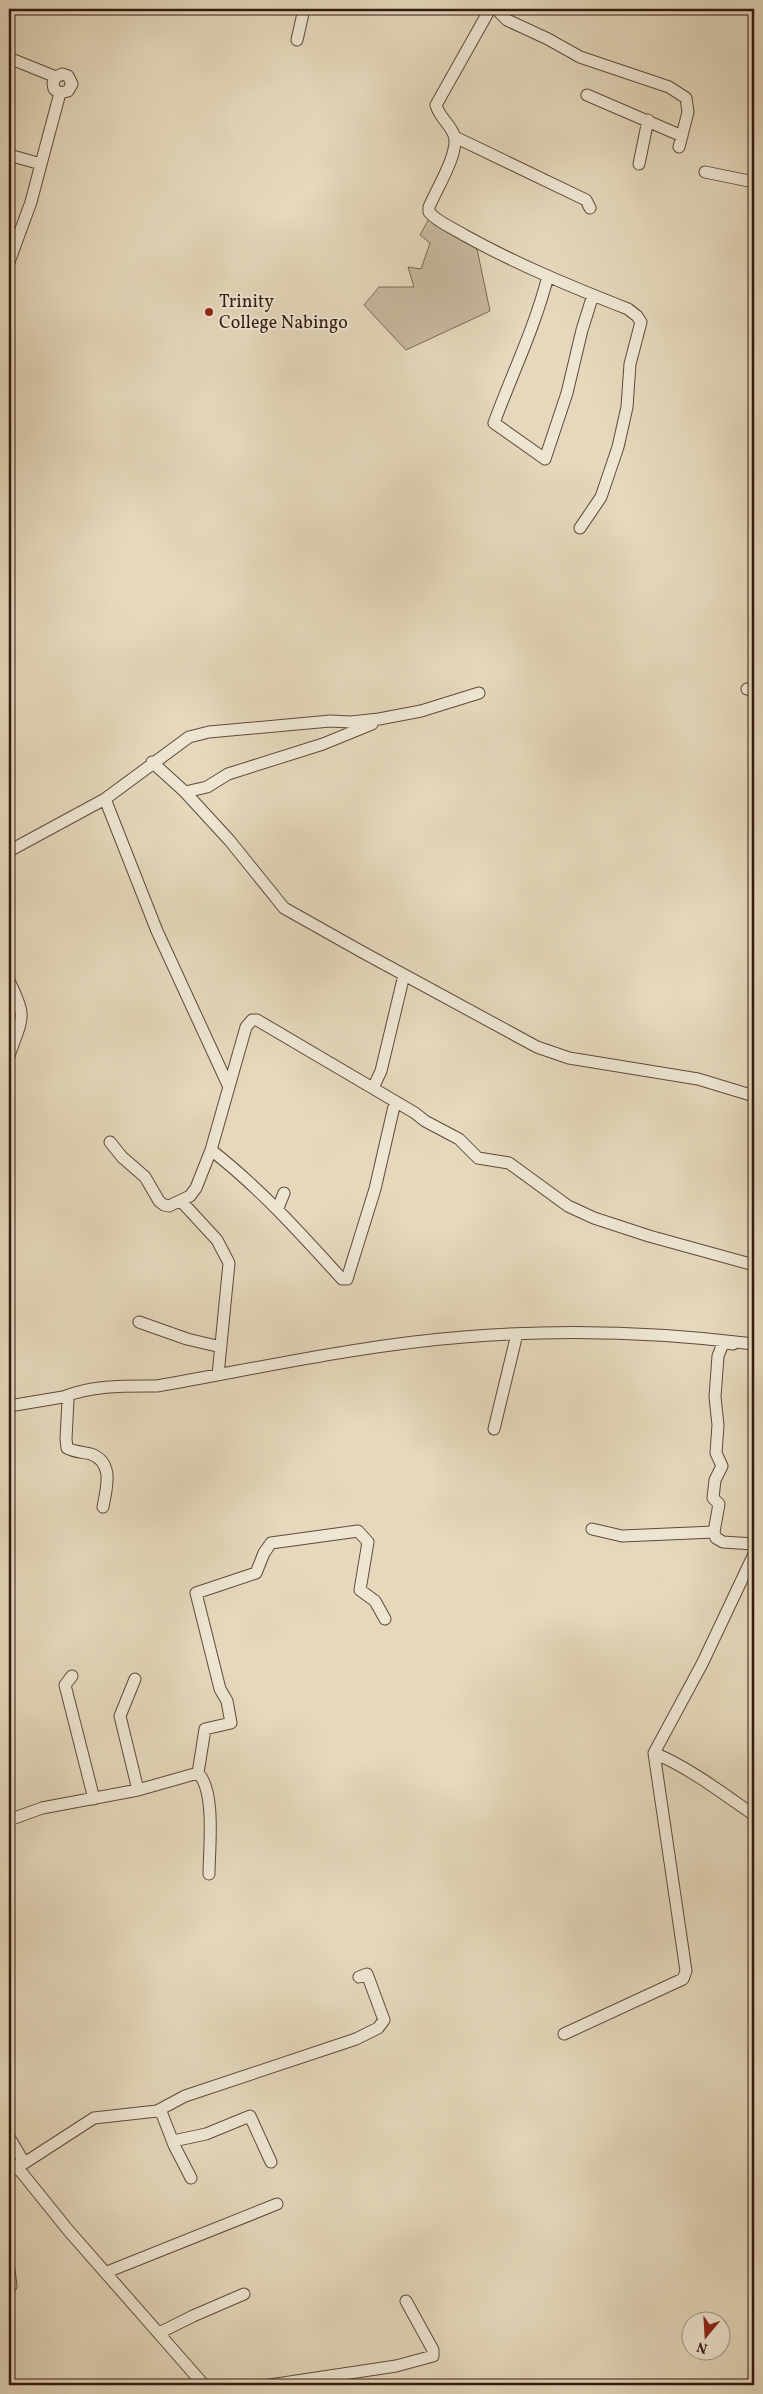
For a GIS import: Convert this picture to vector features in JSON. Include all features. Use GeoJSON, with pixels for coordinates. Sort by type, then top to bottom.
{"type":"FeatureCollection","features":[{"type":"Feature","properties":{"kind":"street"},"geometry":{"type":"LineString","coordinates":[[298,40],[304,9]]}},
{"type":"Feature","properties":{"kind":"street"},"geometry":{"type":"LineString","coordinates":[[490,9],[436,105],[455,137],[456,150],[429,207],[429,212],[447,225],[488,248],[548,276],[628,309],[641,322],[630,364],[627,407],[618,447],[601,497],[580,528]]}},
{"type":"Feature","properties":{"kind":"street"},"geometry":{"type":"LineString","coordinates":[[496,9],[507,20],[548,39],[580,57],[669,87],[686,98],[688,112],[680,142],[648,120],[587,95]]}},
{"type":"Feature","properties":{"kind":"street"},"geometry":{"type":"LineString","coordinates":[[9,58],[56,77],[65,75],[71,81],[70,89],[65,93],[60,93]]}},
{"type":"Feature","properties":{"kind":"street"},"geometry":{"type":"LineString","coordinates":[[56,77],[53,86],[60,93]]}},
{"type":"Feature","properties":{"kind":"street"},"geometry":{"type":"LineString","coordinates":[[9,262],[31,202],[60,93]]}},
{"type":"Feature","properties":{"kind":"street"},"geometry":{"type":"LineString","coordinates":[[639,164],[648,120]]}},
{"type":"Feature","properties":{"kind":"street"},"geometry":{"type":"LineString","coordinates":[[455,137],[586,200],[590,208]]}},
{"type":"Feature","properties":{"kind":"street"},"geometry":{"type":"LineString","coordinates":[[9,155],[41,164]]}},
{"type":"Feature","properties":{"kind":"street"},"geometry":{"type":"LineString","coordinates":[[706,172],[754,182]]}},
{"type":"Feature","properties":{"kind":"street"},"geometry":{"type":"LineString","coordinates":[[548,276],[538,315],[513,372],[494,424],[544,460],[567,393],[582,330],[593,295]]}},
{"type":"Feature","properties":{"kind":"street"},"geometry":{"type":"LineString","coordinates":[[9,852],[105,799],[152,762],[189,737],[209,732],[330,721],[360,721],[395,716],[421,711],[479,693]]}},
{"type":"Feature","properties":{"kind":"street"},"geometry":{"type":"LineString","coordinates":[[185,792],[207,787],[228,774],[323,744],[395,716]]}},
{"type":"Feature","properties":{"kind":"street"},"geometry":{"type":"LineString","coordinates":[[152,762],[185,792],[230,841],[284,908],[538,1047],[569,1058],[698,1079],[754,1096]]}},
{"type":"Feature","properties":{"kind":"street"},"geometry":{"type":"LineString","coordinates":[[105,799],[157,931],[228,1085]]}},
{"type":"Feature","properties":{"kind":"street"},"geometry":{"type":"LineString","coordinates":[[373,1088],[381,1071],[404,974]]}},
{"type":"Feature","properties":{"kind":"street"},"geometry":{"type":"LineString","coordinates":[[9,981],[19,1001],[23,1016],[9,1056]]}},
{"type":"Feature","properties":{"kind":"street"},"geometry":{"type":"LineString","coordinates":[[110,1142],[122,1157],[145,1177],[159,1201],[169,1206],[190,1196],[196,1188],[211,1150],[246,1027],[252,1020],[257,1020],[453,1135],[478,1158],[509,1162],[568,1206],[594,1218],[650,1236],[754,1265]]}},
{"type":"Feature","properties":{"kind":"street"},"geometry":{"type":"LineString","coordinates":[[211,1150],[243,1175],[278,1208],[342,1279],[347,1279],[375,1189],[395,1102]]}},
{"type":"Feature","properties":{"kind":"street"},"geometry":{"type":"LineString","coordinates":[[278,1208],[284,1193]]}},
{"type":"Feature","properties":{"kind":"street"},"geometry":{"type":"LineString","coordinates":[[181,1201],[217,1240],[229,1262],[218,1375]]}},
{"type":"Feature","properties":{"kind":"street"},"geometry":{"type":"LineString","coordinates":[[139,1322],[187,1339],[221,1346]]}},
{"type":"Feature","properties":{"kind":"street"},"geometry":{"type":"LineString","coordinates":[[9,1406],[63,1397],[80,1390],[121,1386],[157,1386],[383,1346],[463,1337],[517,1334],[609,1333],[692,1336],[754,1344]]}},
{"type":"Feature","properties":{"kind":"street"},"geometry":{"type":"LineString","coordinates":[[494,1429],[517,1334]]}},
{"type":"Feature","properties":{"kind":"street"},"geometry":{"type":"LineString","coordinates":[[754,1344],[725,1343],[719,1350],[716,1397],[718,1425],[716,1453],[722,1466],[714,1480],[713,1498],[719,1504],[714,1532],[716,1538],[723,1542],[754,1544]]}},
{"type":"Feature","properties":{"kind":"street"},"geometry":{"type":"LineString","coordinates":[[63,1397],[68,1400],[66,1439],[68,1448],[98,1458],[107,1472],[108,1479],[103,1508]]}},
{"type":"Feature","properties":{"kind":"street"},"geometry":{"type":"LineString","coordinates":[[592,1529],[622,1536],[714,1532]]}},
{"type":"Feature","properties":{"kind":"street"},"geometry":{"type":"LineString","coordinates":[[198,1773],[205,1729],[231,1723],[227,1701],[220,1689],[196,1593],[256,1573],[264,1553],[271,1543],[358,1531],[368,1542],[360,1590],[375,1601],[385,1619]]}},
{"type":"Feature","properties":{"kind":"street"},"geometry":{"type":"LineString","coordinates":[[564,2034],[684,1979],[686,1971],[654,1753],[702,1664],[754,1554]]}},
{"type":"Feature","properties":{"kind":"street"},"geometry":{"type":"LineString","coordinates":[[72,1676],[65,1685],[94,1799]]}},
{"type":"Feature","properties":{"kind":"street"},"geometry":{"type":"LineString","coordinates":[[135,1679],[120,1716],[138,1790]]}},
{"type":"Feature","properties":{"kind":"street"},"geometry":{"type":"LineString","coordinates":[[654,1753],[689,1770],[754,1815]]}},
{"type":"Feature","properties":{"kind":"street"},"geometry":{"type":"LineString","coordinates":[[9,1820],[42,1808],[138,1790],[198,1773]]}},
{"type":"Feature","properties":{"kind":"street"},"geometry":{"type":"LineString","coordinates":[[198,1773],[205,1780],[212,1831],[208,1874]]}},
{"type":"Feature","properties":{"kind":"street"},"geometry":{"type":"LineString","coordinates":[[13,2171],[94,2118],[157,2111],[185,2096],[332,2048],[378,2028],[384,2020],[368,1974],[359,1977]]}},
{"type":"Feature","properties":{"kind":"street"},"geometry":{"type":"LineString","coordinates":[[157,2111],[162,2114],[191,2178]]}},
{"type":"Feature","properties":{"kind":"street"},"geometry":{"type":"LineString","coordinates":[[173,2140],[206,2134],[250,2116],[270,2162]]}},
{"type":"Feature","properties":{"kind":"street"},"geometry":{"type":"LineString","coordinates":[[9,2137],[22,2159],[13,2171]]}},
{"type":"Feature","properties":{"kind":"street"},"geometry":{"type":"LineString","coordinates":[[13,2171],[106,2272],[204,2385]]}},
{"type":"Feature","properties":{"kind":"street"},"geometry":{"type":"LineString","coordinates":[[106,2272],[277,2204]]}},
{"type":"Feature","properties":{"kind":"street"},"geometry":{"type":"LineString","coordinates":[[9,2270],[11,2286]]}},
{"type":"Feature","properties":{"kind":"street"},"geometry":{"type":"LineString","coordinates":[[159,2334],[193,2316],[244,2294]]}},
{"type":"Feature","properties":{"kind":"street"},"geometry":{"type":"LineString","coordinates":[[270,2385],[396,2366],[433,2356],[433,2350],[406,2301]]}},
{"type":"Feature","properties":{"kind":"shaded area"},"geometry":{"type":"Polygon","coordinates":[[[431,215],[477,249],[490,311],[406,350],[364,305],[379,287],[414,287],[408,267],[421,269],[430,243],[420,235],[431,215]]]}},
{"type":"Feature","properties":{"kind":"place","name":"Trinity College Nabingo"},"geometry":{"type":"Point","coordinates":[209,312]}}]}
